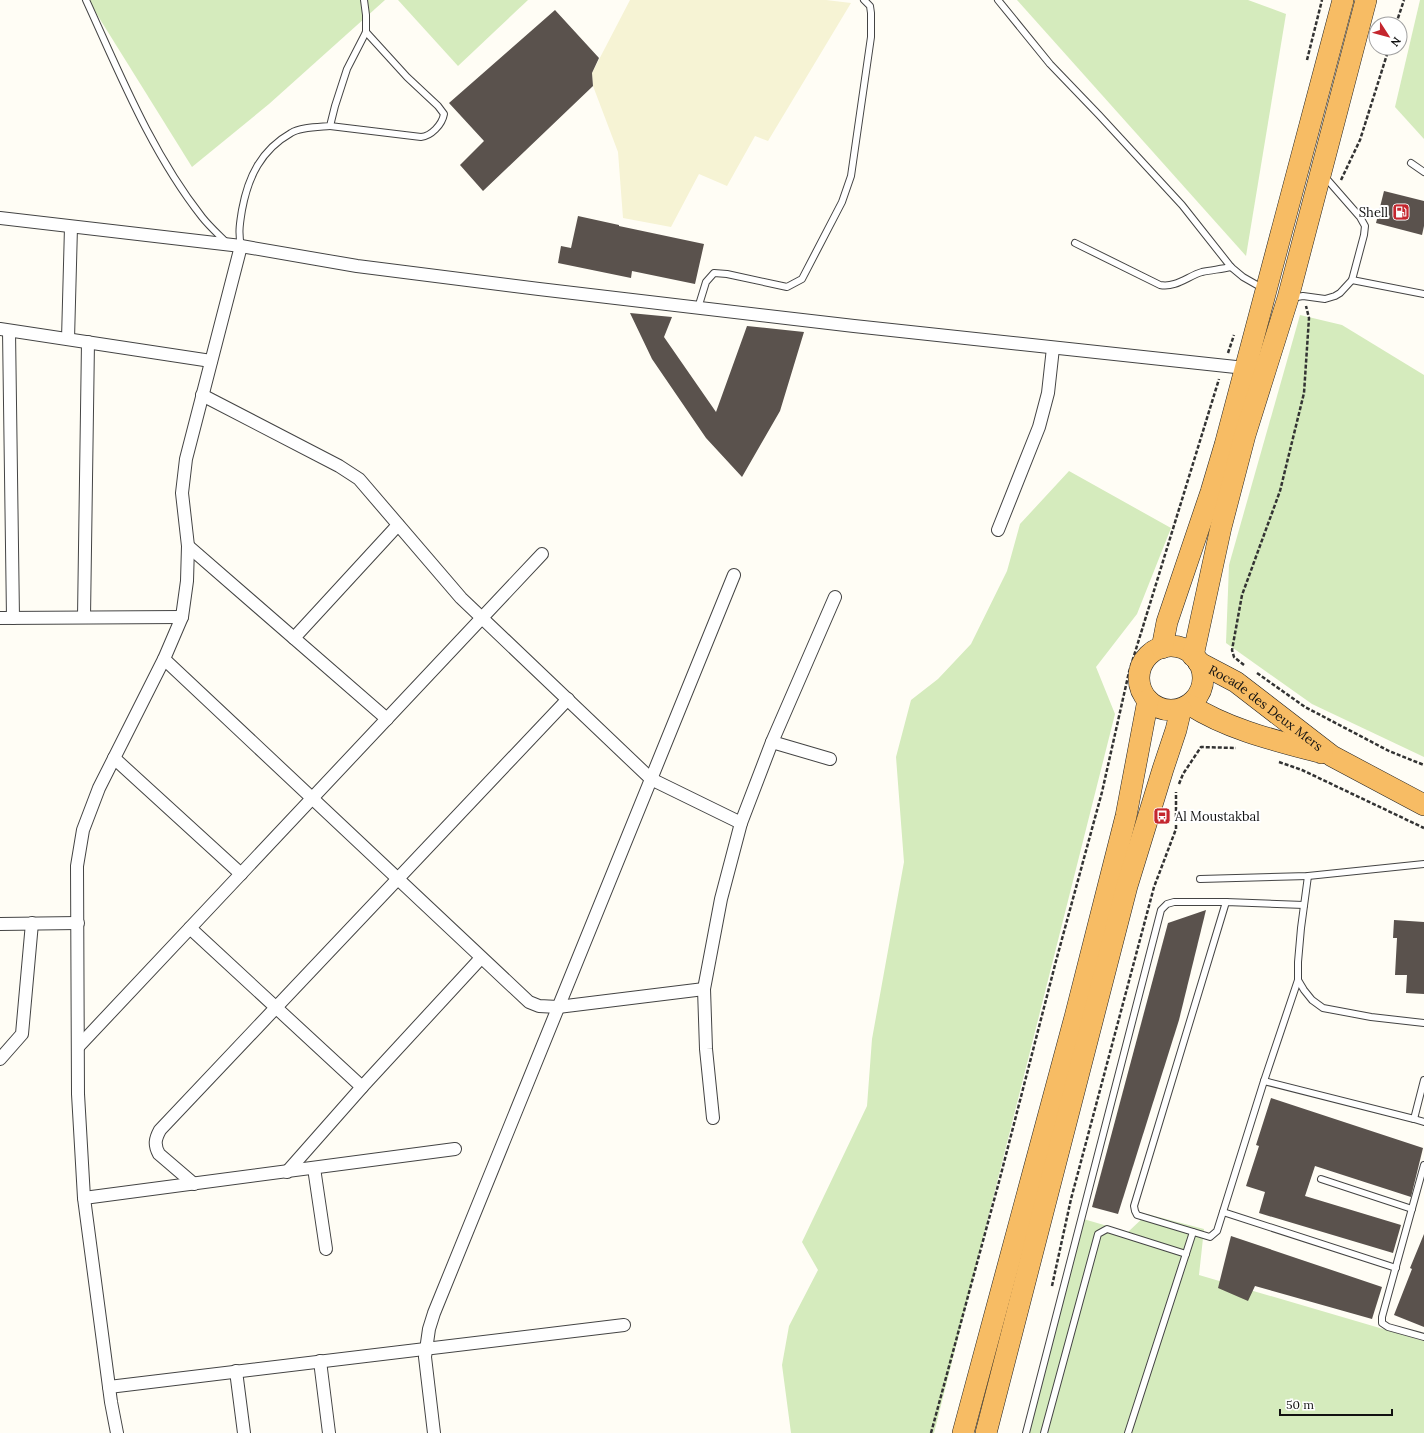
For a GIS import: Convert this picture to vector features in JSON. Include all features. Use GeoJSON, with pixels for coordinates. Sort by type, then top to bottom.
{"type":"FeatureCollection","features":[{"type":"Feature","properties":{"kind":"highway"},"geometry":{"type":"LineString","coordinates":[[1162,648],[1167,622],[1213,485],[1343,0]]}},
{"type":"Feature","properties":{"kind":"highway"},"geometry":{"type":"LineString","coordinates":[[1196,659],[1221,527],[1245,435],[1295,297],[1320,171],[1366,0]]}},
{"type":"Feature","properties":{"kind":"highway"},"geometry":{"type":"LineString","coordinates":[[986,1433],[1127,886],[1160,776],[1176,730],[1186,707],[1200,692],[1202,684],[1203,675],[1196,659],[1185,650],[1174,646],[1162,648],[1147,658],[1142,666],[1140,684],[1143,693],[1148,700],[1159,708],[1171,710],[1186,707]]}},
{"type":"Feature","properties":{"kind":"highway","name":"Rocade des Deux Mers"},"geometry":{"type":"LineString","coordinates":[[1196,659],[1236,682],[1332,756],[1424,805]]}},
{"type":"Feature","properties":{"kind":"highway"},"geometry":{"type":"LineString","coordinates":[[963,1433],[1077,1009],[1126,816],[1148,700]]}},
{"type":"Feature","properties":{"kind":"highway","name":"Rocade des Deux Mers"},"geometry":{"type":"LineString","coordinates":[[1186,707],[1260,736],[1332,756]]}},
{"type":"Feature","properties":{"kind":"street"},"geometry":{"type":"LineString","coordinates":[[0,218],[235,246],[357,266],[539,290],[1053,348],[1245,368]]}},
{"type":"Feature","properties":{"kind":"street"},"geometry":{"type":"LineString","coordinates":[[68,339],[72,227]]}},
{"type":"Feature","properties":{"kind":"street"},"geometry":{"type":"LineString","coordinates":[[117,1433],[109,1387],[84,1198],[78,1094],[77,866],[83,830],[99,788],[164,659],[182,617],[187,581],[188,546],[182,493],[186,459],[211,361],[235,246]]}},
{"type":"Feature","properties":{"kind":"street"},"geometry":{"type":"LineString","coordinates":[[13,618],[4,330],[211,361]]}},
{"type":"Feature","properties":{"kind":"street"},"geometry":{"type":"LineString","coordinates":[[84,617],[88,342]]}},
{"type":"Feature","properties":{"kind":"street"},"geometry":{"type":"LineString","coordinates":[[998,530],[1040,427],[1048,392],[1053,348]]}},
{"type":"Feature","properties":{"kind":"street"},"geometry":{"type":"LineString","coordinates":[[202,395],[339,466],[359,479],[461,598],[652,779],[741,823]]}},
{"type":"Feature","properties":{"kind":"street"},"geometry":{"type":"LineString","coordinates":[[294,638],[398,524]]}},
{"type":"Feature","properties":{"kind":"street"},"geometry":{"type":"LineString","coordinates":[[188,546],[387,719]]}},
{"type":"Feature","properties":{"kind":"street"},"geometry":{"type":"LineString","coordinates":[[78,1047],[542,554]]}},
{"type":"Feature","properties":{"kind":"street"},"geometry":{"type":"LineString","coordinates":[[434,1433],[425,1363],[428,1329],[734,575]]}},
{"type":"Feature","properties":{"kind":"street"},"geometry":{"type":"LineString","coordinates":[[713,1118],[706,1049],[704,988],[721,899],[741,823],[772,742],[835,597]]}},
{"type":"Feature","properties":{"kind":"street"},"geometry":{"type":"LineString","coordinates":[[0,618],[182,617]]}},
{"type":"Feature","properties":{"kind":"street"},"geometry":{"type":"LineString","coordinates":[[164,659],[529,1002],[539,1006],[558,1007],[704,988]]}},
{"type":"Feature","properties":{"kind":"street"},"geometry":{"type":"LineString","coordinates":[[194,1184],[159,1154],[155,1142],[160,1130],[568,698]]}},
{"type":"Feature","properties":{"kind":"street"},"geometry":{"type":"LineString","coordinates":[[772,742],[830,760]]}},
{"type":"Feature","properties":{"kind":"street"},"geometry":{"type":"LineString","coordinates":[[114,758],[241,874]]}},
{"type":"Feature","properties":{"kind":"street"},"geometry":{"type":"LineString","coordinates":[[0,1059],[22,1034],[32,923]]}},
{"type":"Feature","properties":{"kind":"street"},"geometry":{"type":"LineString","coordinates":[[0,924],[78,923]]}},
{"type":"Feature","properties":{"kind":"street"},"geometry":{"type":"LineString","coordinates":[[190,928],[362,1087]]}},
{"type":"Feature","properties":{"kind":"street"},"geometry":{"type":"LineString","coordinates":[[287,1172],[362,1087],[481,958]]}},
{"type":"Feature","properties":{"kind":"street"},"geometry":{"type":"LineString","coordinates":[[84,1198],[455,1150]]}},
{"type":"Feature","properties":{"kind":"street"},"geometry":{"type":"LineString","coordinates":[[314,1168],[326,1249]]}},
{"type":"Feature","properties":{"kind":"street"},"geometry":{"type":"LineString","coordinates":[[109,1387],[624,1325]]}},
{"type":"Feature","properties":{"kind":"street"},"geometry":{"type":"LineString","coordinates":[[320,1362],[329,1433]]}},
{"type":"Feature","properties":{"kind":"street"},"geometry":{"type":"LineString","coordinates":[[236,1371],[244,1433]]}},
{"type":"Feature","properties":{"kind":"lane"},"geometry":{"type":"LineString","coordinates":[[86,0],[151,138],[182,190],[202,218],[235,246],[244,201],[252,175],[262,157],[272,146],[292,132],[330,126],[426,137],[431,134],[443,119],[444,114],[438,106],[403,73],[366,32]]}},
{"type":"Feature","properties":{"kind":"lane"},"geometry":{"type":"LineString","coordinates":[[330,126],[347,70],[366,32],[364,0]]}},
{"type":"Feature","properties":{"kind":"lane"},"geometry":{"type":"LineString","coordinates":[[698,308],[706,282],[714,273],[727,274],[787,286],[802,279],[842,202],[851,176],[871,37],[870,6],[864,0]]}},
{"type":"Feature","properties":{"kind":"lane"},"geometry":{"type":"LineString","coordinates":[[998,0],[1050,64],[1182,206],[1231,267],[1252,284],[1266,290]]}},
{"type":"Feature","properties":{"kind":"lane"},"geometry":{"type":"LineString","coordinates":[[1411,163],[1424,172]]}},
{"type":"Feature","properties":{"kind":"lane"},"geometry":{"type":"LineString","coordinates":[[1295,297],[1325,299],[1335,296],[1346,288],[1352,280],[1364,235],[1364,226],[1360,218],[1320,171]]}},
{"type":"Feature","properties":{"kind":"lane"},"geometry":{"type":"LineString","coordinates":[[1075,244],[1160,286],[1177,283],[1201,272],[1231,267]]}},
{"type":"Feature","properties":{"kind":"lane"},"geometry":{"type":"LineString","coordinates":[[1352,280],[1424,294]]}},
{"type":"Feature","properties":{"kind":"lane"},"geometry":{"type":"LineString","coordinates":[[1200,879],[1308,876],[1424,864]]}},
{"type":"Feature","properties":{"kind":"lane"},"geometry":{"type":"LineString","coordinates":[[1226,902],[1134,1206],[1138,1215],[1210,1237],[1217,1232],[1264,1081],[1298,980],[1298,962],[1308,876]]}},
{"type":"Feature","properties":{"kind":"lane"},"geometry":{"type":"LineString","coordinates":[[1026,1433],[1161,910],[1167,904],[1174,902],[1304,905]]}},
{"type":"Feature","properties":{"kind":"lane"},"geometry":{"type":"LineString","coordinates":[[1298,980],[1312,1000],[1323,1008],[1371,1017],[1424,1023]]}},
{"type":"Feature","properties":{"kind":"lane"},"geometry":{"type":"LineString","coordinates":[[1414,1120],[1424,1080]]}},
{"type":"Feature","properties":{"kind":"lane"},"geometry":{"type":"LineString","coordinates":[[1264,1081],[1424,1122]]}},
{"type":"Feature","properties":{"kind":"lane"},"geometry":{"type":"LineString","coordinates":[[1424,1165],[1382,1317],[1382,1323],[1388,1328],[1424,1338]]}},
{"type":"Feature","properties":{"kind":"lane"},"geometry":{"type":"LineString","coordinates":[[1321,1179],[1412,1209]]}},
{"type":"Feature","properties":{"kind":"lane"},"geometry":{"type":"LineString","coordinates":[[1223,1212],[1396,1268]]}},
{"type":"Feature","properties":{"kind":"lane"},"geometry":{"type":"LineString","coordinates":[[1044,1433],[1098,1234],[1107,1229],[1186,1254]]}},
{"type":"Feature","properties":{"kind":"lane"},"geometry":{"type":"LineString","coordinates":[[1128,1433],[1193,1232]]}},
{"type":"Feature","properties":{"kind":"path"},"geometry":{"type":"LineString","coordinates":[[1399,16],[1404,0]]}},
{"type":"Feature","properties":{"kind":"path"},"geometry":{"type":"LineString","coordinates":[[1336,190],[1360,140],[1386,56]]}},
{"type":"Feature","properties":{"kind":"path"},"geometry":{"type":"LineString","coordinates":[[1250,669],[1234,657],[1232,650],[1242,595],[1280,491],[1304,393],[1308,318],[1295,297]]}},
{"type":"Feature","properties":{"kind":"path"},"geometry":{"type":"LineString","coordinates":[[1256,673],[1305,708],[1389,751],[1424,765]]}},
{"type":"Feature","properties":{"kind":"path"},"geometry":{"type":"LineString","coordinates":[[1051,1290],[1071,1199],[1154,887],[1176,829],[1176,790],[1183,774],[1201,746],[1242,748]]}},
{"type":"Feature","properties":{"kind":"path"},"geometry":{"type":"LineString","coordinates":[[1275,760],[1302,770],[1424,828]]}},
{"type":"Feature","properties":{"kind":"shaded area"},"geometry":{"type":"Polygon","coordinates":[[[630,0],[826,0],[851,3],[768,141],[755,136],[727,186],[699,174],[671,227],[623,218],[618,152],[593,86],[592,73],[630,0]]]}},
{"type":"Feature","properties":{"kind":"green space"},"geometry":{"type":"Polygon","coordinates":[[[88,0],[385,0],[269,104],[192,167],[88,0]]]}},
{"type":"Feature","properties":{"kind":"green space"},"geometry":{"type":"Polygon","coordinates":[[[398,0],[528,0],[458,66],[398,0]]]}},
{"type":"Feature","properties":{"kind":"green space"},"geometry":{"type":"Polygon","coordinates":[[[1017,0],[1248,0],[1286,14],[1246,256],[1017,0]]]}},
{"type":"Feature","properties":{"kind":"green space"},"geometry":{"type":"Polygon","coordinates":[[[1420,0],[1424,0],[1424,139],[1395,107],[1420,0]]]}},
{"type":"Feature","properties":{"kind":"green space"},"geometry":{"type":"Polygon","coordinates":[[[1300,315],[1342,325],[1424,375],[1424,757],[1312,704],[1226,643],[1229,565],[1300,315]]]}},
{"type":"Feature","properties":{"kind":"green space"},"geometry":{"type":"Polygon","coordinates":[[[1069,471],[1171,528],[1137,614],[1096,667],[1115,714],[934,1433],[791,1433],[782,1365],[789,1326],[818,1270],[802,1242],[867,1106],[872,1039],[904,862],[896,757],[911,700],[938,679],[971,644],[1007,571],[1020,524],[1069,471]]]}},
{"type":"Feature","properties":{"kind":"green space"},"geometry":{"type":"Polygon","coordinates":[[[1147,1214],[1204,1229],[1199,1275],[1424,1341],[1424,1433],[1028,1433],[1080,1218],[1128,1232],[1147,1214]]]}},
{"type":"Feature","properties":{"kind":"building"},"geometry":{"type":"Polygon","coordinates":[[[555,10],[599,58],[592,73],[593,86],[483,191],[460,165],[484,141],[449,103],[555,10]]]}},
{"type":"Feature","properties":{"kind":"building","name":"Shell"},"geometry":{"type":"Polygon","coordinates":[[[1384,191],[1424,201],[1424,226],[1422,235],[1376,223],[1384,191]]]}},
{"type":"Feature","properties":{"kind":"building"},"geometry":{"type":"Polygon","coordinates":[[[578,216],[704,244],[695,284],[632,271],[631,278],[558,263],[561,246],[571,248],[578,216]]]}},
{"type":"Feature","properties":{"kind":"building"},"geometry":{"type":"Polygon","coordinates":[[[630,313],[672,317],[664,337],[716,412],[747,326],[804,332],[780,411],[742,477],[706,438],[652,359],[630,313]]]}},
{"type":"Feature","properties":{"kind":"building"},"geometry":{"type":"Polygon","coordinates":[[[1206,910],[1179,1020],[1118,1214],[1092,1207],[1168,923],[1206,910]]]}},
{"type":"Feature","properties":{"kind":"building"},"geometry":{"type":"Polygon","coordinates":[[[1394,920],[1424,922],[1424,994],[1406,993],[1407,975],[1395,975],[1397,938],[1393,938],[1394,920]]]}},
{"type":"Feature","properties":{"kind":"building"},"geometry":{"type":"Polygon","coordinates":[[[1271,1098],[1423,1148],[1411,1197],[1315,1166],[1305,1196],[1401,1225],[1393,1253],[1259,1213],[1265,1192],[1246,1186],[1259,1146],[1256,1145],[1271,1098]]]}},
{"type":"Feature","properties":{"kind":"building"},"geometry":{"type":"Polygon","coordinates":[[[1424,1234],[1424,1327],[1394,1315],[1412,1269],[1410,1268],[1424,1234]]]}},
{"type":"Feature","properties":{"kind":"building"},"geometry":{"type":"Polygon","coordinates":[[[1231,1236],[1382,1287],[1372,1319],[1255,1286],[1248,1301],[1218,1288],[1231,1236]]]}},
{"type":"Feature","properties":{"kind":"place","name":"Shell"},"geometry":{"type":"Point","coordinates":[1401,212]}},
{"type":"Feature","properties":{"kind":"place","name":"Al Moustakbal"},"geometry":{"type":"Point","coordinates":[1162,816]}}]}
